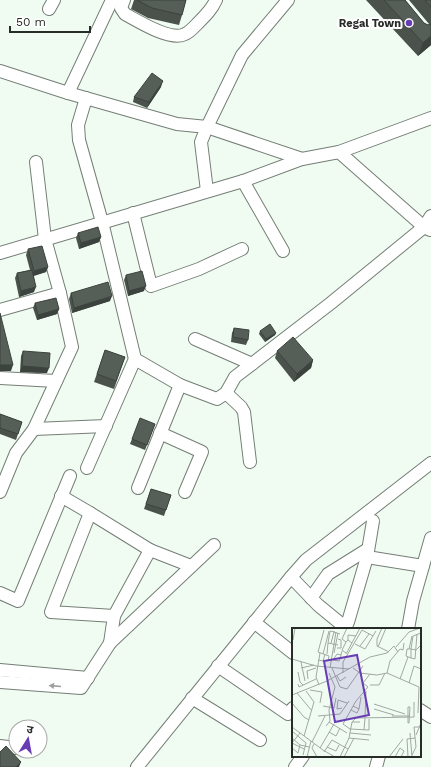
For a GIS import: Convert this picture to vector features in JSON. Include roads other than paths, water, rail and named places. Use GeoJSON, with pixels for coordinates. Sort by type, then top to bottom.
{"type":"FeatureCollection","features":[{"type":"Feature","properties":{"kind":"street"},"geometry":{"type":"LineString","coordinates":[[68,93],[112,0]]}},
{"type":"Feature","properties":{"kind":"street"},"geometry":{"type":"LineString","coordinates":[[124,0],[121,8],[125,14],[166,34],[175,36],[185,35],[213,8],[216,0]]}},
{"type":"Feature","properties":{"kind":"street"},"geometry":{"type":"LineString","coordinates":[[207,191],[201,142],[207,127],[242,55],[288,0]]}},
{"type":"Feature","properties":{"kind":"street"},"geometry":{"type":"LineString","coordinates":[[0,72],[177,124],[207,127],[302,159]]}},
{"type":"Feature","properties":{"kind":"street"},"geometry":{"type":"LineString","coordinates":[[86,98],[80,115],[78,132],[102,222],[135,359],[87,468]]}},
{"type":"Feature","properties":{"kind":"street"},"geometry":{"type":"LineString","coordinates":[[0,252],[243,181],[302,159],[339,152],[431,118]]}},
{"type":"Feature","properties":{"kind":"street"},"geometry":{"type":"LineString","coordinates":[[339,152],[427,229]]}},
{"type":"Feature","properties":{"kind":"street"},"geometry":{"type":"LineString","coordinates":[[0,492],[16,453],[34,429],[72,347],[46,239],[36,162]]}},
{"type":"Feature","properties":{"kind":"street"},"geometry":{"type":"LineString","coordinates":[[243,181],[283,251]]}},
{"type":"Feature","properties":{"kind":"street"},"geometry":{"type":"LineString","coordinates":[[133,213],[151,286],[199,269],[242,249]]}},
{"type":"Feature","properties":{"kind":"street"},"geometry":{"type":"LineString","coordinates":[[135,359],[180,385],[217,399],[226,393],[235,377],[427,229],[431,216]]}},
{"type":"Feature","properties":{"kind":"street"},"geometry":{"type":"LineString","coordinates":[[0,310],[60,294]]}},
{"type":"Feature","properties":{"kind":"street"},"geometry":{"type":"LineString","coordinates":[[196,339],[252,364]]}},
{"type":"Feature","properties":{"kind":"street"},"geometry":{"type":"LineString","coordinates":[[0,378],[56,381]]}},
{"type":"Feature","properties":{"kind":"street"},"geometry":{"type":"LineString","coordinates":[[138,488],[180,385]]}},
{"type":"Feature","properties":{"kind":"street"},"geometry":{"type":"LineString","coordinates":[[226,393],[241,407],[244,412],[250,462]]}},
{"type":"Feature","properties":{"kind":"street"},"geometry":{"type":"LineString","coordinates":[[34,429],[106,426]]}},
{"type":"Feature","properties":{"kind":"street"},"geometry":{"type":"LineString","coordinates":[[160,433],[202,452],[185,492]]}},
{"type":"Feature","properties":{"kind":"street"},"geometry":{"type":"LineString","coordinates":[[137,767],[290,577],[306,560],[431,463]]}},
{"type":"Feature","properties":{"kind":"street"},"geometry":{"type":"LineString","coordinates":[[0,593],[18,601],[70,476]]}},
{"type":"Feature","properties":{"kind":"street"},"geometry":{"type":"LineString","coordinates":[[61,496],[150,550],[191,566]]}},
{"type":"Feature","properties":{"kind":"street"},"geometry":{"type":"LineString","coordinates":[[90,513],[51,612],[114,616]]}},
{"type":"Feature","properties":{"kind":"street"},"geometry":{"type":"LineString","coordinates":[[345,628],[368,553],[373,521]]}},
{"type":"Feature","properties":{"kind":"street"},"geometry":{"type":"LineString","coordinates":[[408,628],[413,601],[431,538]]}},
{"type":"Feature","properties":{"kind":"street"},"geometry":{"type":"LineString","coordinates":[[0,682],[81,688],[110,643],[214,545]]}},
{"type":"Feature","properties":{"kind":"street"},"geometry":{"type":"LineString","coordinates":[[110,643],[114,616],[150,550]]}},
{"type":"Feature","properties":{"kind":"street"},"geometry":{"type":"LineString","coordinates":[[310,598],[328,574],[368,553],[423,566]]}},
{"type":"Feature","properties":{"kind":"street"},"geometry":{"type":"LineString","coordinates":[[290,577],[310,598],[344,628]]}},
{"type":"Feature","properties":{"kind":"street"},"geometry":{"type":"LineString","coordinates":[[254,622],[292,652]]}},
{"type":"Feature","properties":{"kind":"street"},"geometry":{"type":"LineString","coordinates":[[218,666],[288,714],[292,709]]}},
{"type":"Feature","properties":{"kind":"street"},"geometry":{"type":"LineString","coordinates":[[0,670],[88,678]]}},
{"type":"Feature","properties":{"kind":"street"},"geometry":{"type":"LineString","coordinates":[[192,698],[260,740]]}},
{"type":"Feature","properties":{"kind":"street"},"geometry":{"type":"LineString","coordinates":[[421,711],[431,717]]}},
{"type":"Feature","properties":{"kind":"street"},"geometry":{"type":"LineString","coordinates":[[295,767],[302,757]]}},
{"type":"Feature","properties":{"kind":"street"},"geometry":{"type":"LineString","coordinates":[[376,767],[379,757]]}},
{"type":"Feature","properties":{"kind":"place","name":"Regal Town"},"geometry":{"type":"Point","coordinates":[409,23]}}]}
